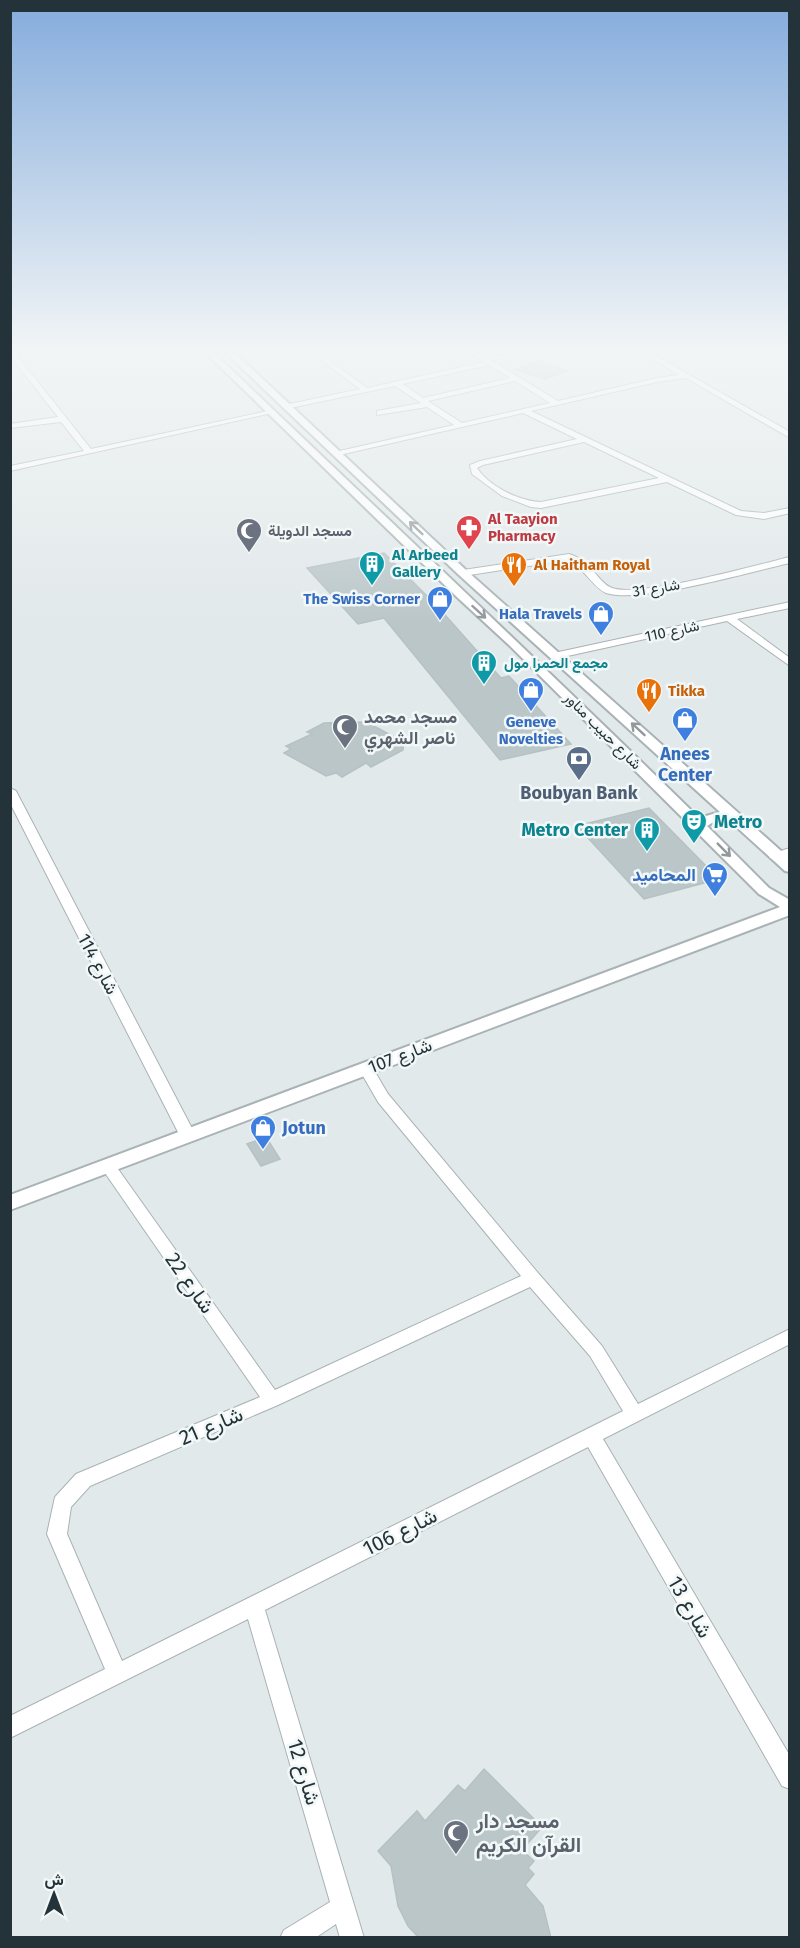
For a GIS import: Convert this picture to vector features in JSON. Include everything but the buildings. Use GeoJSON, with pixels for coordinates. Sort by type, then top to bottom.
{"type":"FeatureCollection","features":[{"type":"Feature","properties":{"kind":"street"},"geometry":{"type":"LineString","coordinates":[[83,444],[89,452]]}},
{"type":"Feature","properties":{"kind":"street"},"geometry":{"type":"LineString","coordinates":[[10,469],[126,444]]}},
{"type":"Feature","properties":{"kind":"street","name":"شارع حبيب مناور"},"geometry":{"type":"LineString","coordinates":[[305,444],[499,629],[764,891],[789,908]]}},
{"type":"Feature","properties":{"kind":"street","name":"شارع حبيب مناور"},"geometry":{"type":"LineString","coordinates":[[327,444],[463,573],[604,698],[789,868]]}},
{"type":"Feature","properties":{"kind":"street"},"geometry":{"type":"LineString","coordinates":[[338,454],[380,444]]}},
{"type":"Feature","properties":{"kind":"street"},"geometry":{"type":"LineString","coordinates":[[566,444],[480,463],[473,467],[475,472],[514,501],[527,505],[541,505],[669,479]]}},
{"type":"Feature","properties":{"kind":"street"},"geometry":{"type":"LineString","coordinates":[[592,444],[748,516],[764,516],[789,510]]}},
{"type":"Feature","properties":{"kind":"street"},"geometry":{"type":"LineString","coordinates":[[376,513],[388,512],[393,506]]}},
{"type":"Feature","properties":{"kind":"street","name":"شارع 31"},"geometry":{"type":"LineString","coordinates":[[463,573],[569,557],[582,563],[607,590],[627,593],[676,586],[789,560]]}},
{"type":"Feature","properties":{"kind":"street","name":"شارع 110"},"geometry":{"type":"LineString","coordinates":[[554,656],[789,605]]}},
{"type":"Feature","properties":{"kind":"street"},"geometry":{"type":"LineString","coordinates":[[729,618],[789,663]]}},
{"type":"Feature","properties":{"kind":"street"},"geometry":{"type":"LineString","coordinates":[[499,629],[508,624],[522,626]]}},
{"type":"Feature","properties":{"kind":"street","name":"شارع 114"},"geometry":{"type":"LineString","coordinates":[[10,791],[188,1136]]}},
{"type":"Feature","properties":{"kind":"street"},"geometry":{"type":"LineString","coordinates":[[677,804],[693,806],[702,803],[708,794]]}},
{"type":"Feature","properties":{"kind":"street"},"geometry":{"type":"LineString","coordinates":[[699,826],[711,816],[732,817]]}},
{"type":"Feature","properties":{"kind":"street"},"geometry":{"type":"LineString","coordinates":[[775,857],[789,852]]}},
{"type":"Feature","properties":{"kind":"street","name":"شارع 107"},"geometry":{"type":"LineString","coordinates":[[10,1203],[789,908]]}},
{"type":"Feature","properties":{"kind":"street"},"geometry":{"type":"LineString","coordinates":[[366,1069],[383,1098],[532,1278],[596,1351],[634,1413]]}},
{"type":"Feature","properties":{"kind":"street","name":"شارع 22"},"geometry":{"type":"LineString","coordinates":[[108,1166],[272,1400]]}},
{"type":"Feature","properties":{"kind":"street","name":"شارع 21"},"geometry":{"type":"LineString","coordinates":[[117,1674],[57,1534],[62,1503],[82,1480],[272,1400],[532,1278]]}},
{"type":"Feature","properties":{"kind":"street","name":"شارع 106"},"geometry":{"type":"LineString","coordinates":[[10,1728],[789,1336]]}},
{"type":"Feature","properties":{"kind":"street","name":"شارع 13"},"geometry":{"type":"LineString","coordinates":[[591,1435],[789,1778]]}},
{"type":"Feature","properties":{"kind":"street","name":"شارع 12"},"geometry":{"type":"LineString","coordinates":[[254,1606],[352,1938]]}},
{"type":"Feature","properties":{"kind":"street"},"geometry":{"type":"LineString","coordinates":[[292,1938],[344,1906]]}},
{"type":"Feature","properties":{"kind":"place","name":"Al Taayion Pharmacy"},"geometry":{"type":"Point","coordinates":[469,551]}},
{"type":"Feature","properties":{"kind":"place","name":"مسجد الدويلة"},"geometry":{"type":"Point","coordinates":[249,554]}},
{"type":"Feature","properties":{"kind":"place","name":"Al Arbeed Gallery"},"geometry":{"type":"Point","coordinates":[372,587]}},
{"type":"Feature","properties":{"kind":"place","name":"Al Haitham Royal"},"geometry":{"type":"Point","coordinates":[514,588]}},
{"type":"Feature","properties":{"kind":"place","name":"The Swiss Corner"},"geometry":{"type":"Point","coordinates":[440,622]}},
{"type":"Feature","properties":{"kind":"place","name":"Hala Travels"},"geometry":{"type":"Point","coordinates":[601,637]}},
{"type":"Feature","properties":{"kind":"place","name":"مجمع الحمرا مول"},"geometry":{"type":"Point","coordinates":[484,686]}},
{"type":"Feature","properties":{"kind":"place","name":"Geneve Novelties"},"geometry":{"type":"Point","coordinates":[531,713]}},
{"type":"Feature","properties":{"kind":"place","name":"Tikka"},"geometry":{"type":"Point","coordinates":[649,714]}},
{"type":"Feature","properties":{"kind":"place","name":"Anees Center"},"geometry":{"type":"Point","coordinates":[685,743]}},
{"type":"Feature","properties":{"kind":"place","name":"مسجد محمد ناصر الشهري"},"geometry":{"type":"Point","coordinates":[345,750]}},
{"type":"Feature","properties":{"kind":"place","name":"Boubyan Bank"},"geometry":{"type":"Point","coordinates":[579,782]}},
{"type":"Feature","properties":{"kind":"place","name":"Metro"},"geometry":{"type":"Point","coordinates":[694,845]}},
{"type":"Feature","properties":{"kind":"place","name":"Metro Center"},"geometry":{"type":"Point","coordinates":[647,853]}},
{"type":"Feature","properties":{"kind":"place","name":"المحاميد"},"geometry":{"type":"Point","coordinates":[715,898]}},
{"type":"Feature","properties":{"kind":"place","name":"Jotun"},"geometry":{"type":"Point","coordinates":[263,1151]}},
{"type":"Feature","properties":{"kind":"place","name":"مسجد دار القرآن الكريم"},"geometry":{"type":"Point","coordinates":[456,1856]}}]}
